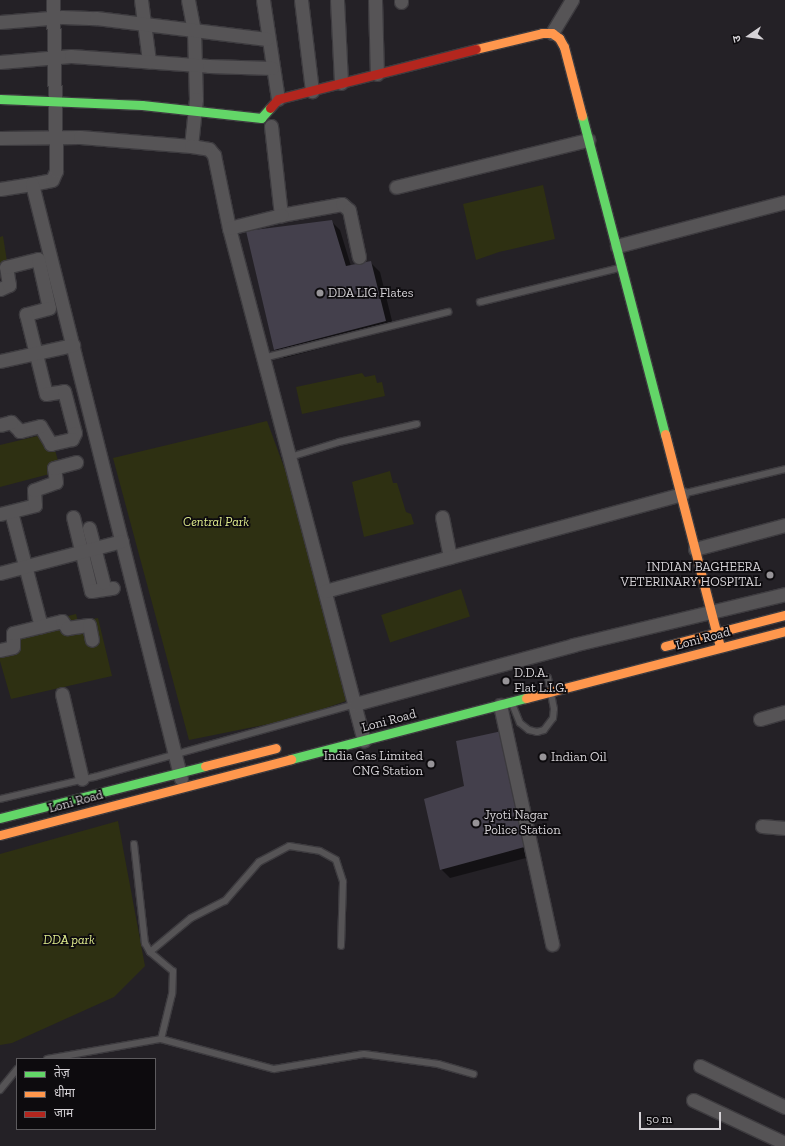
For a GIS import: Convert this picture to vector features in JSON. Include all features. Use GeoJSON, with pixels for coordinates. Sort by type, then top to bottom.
{"type":"FeatureCollection","features":[{"type":"Feature","properties":{"kind":"main road"},"geometry":{"type":"LineString","coordinates":[[0,99],[194,110],[261,118],[278,99],[542,33],[552,33],[559,38],[564,47],[617,246],[682,494],[720,648]]}},
{"type":"Feature","properties":{"kind":"main road","name":"Loni Road"},"geometry":{"type":"LineString","coordinates":[[656,649],[785,615]]}},
{"type":"Feature","properties":{"kind":"main road","name":"Loni Road"},"geometry":{"type":"LineString","coordinates":[[0,835],[785,631]]}},
{"type":"Feature","properties":{"kind":"main road"},"geometry":{"type":"LineString","coordinates":[[544,678],[557,675]]}},
{"type":"Feature","properties":{"kind":"main road","name":"Loni Road"},"geometry":{"type":"LineString","coordinates":[[0,818],[283,746]]}},
{"type":"Feature","properties":{"kind":"street"},"geometry":{"type":"LineString","coordinates":[[0,189],[32,184],[43,184],[52,180],[54,175],[55,101],[53,0]]}},
{"type":"Feature","properties":{"kind":"street"},"geometry":{"type":"LineString","coordinates":[[141,0],[143,25],[149,61]]}},
{"type":"Feature","properties":{"kind":"street"},"geometry":{"type":"LineString","coordinates":[[188,0],[194,32],[196,99],[191,146]]}},
{"type":"Feature","properties":{"kind":"street"},"geometry":{"type":"LineString","coordinates":[[263,0],[272,68],[278,99]]}},
{"type":"Feature","properties":{"kind":"street"},"geometry":{"type":"LineString","coordinates":[[301,0],[312,91]]}},
{"type":"Feature","properties":{"kind":"street"},"geometry":{"type":"LineString","coordinates":[[337,0],[342,83]]}},
{"type":"Feature","properties":{"kind":"street"},"geometry":{"type":"LineString","coordinates":[[375,0],[377,74]]}},
{"type":"Feature","properties":{"kind":"street"},"geometry":{"type":"LineString","coordinates":[[552,33],[572,0]]}},
{"type":"Feature","properties":{"kind":"street"},"geometry":{"type":"LineString","coordinates":[[0,22],[53,18],[96,18],[194,32],[268,39]]}},
{"type":"Feature","properties":{"kind":"street"},"geometry":{"type":"LineString","coordinates":[[0,62],[71,56],[195,65],[272,68]]}},
{"type":"Feature","properties":{"kind":"street"},"geometry":{"type":"LineString","coordinates":[[271,126],[281,215]]}},
{"type":"Feature","properties":{"kind":"street"},"geometry":{"type":"LineString","coordinates":[[0,138],[55,136],[191,146],[209,149],[214,155],[228,228],[290,457],[364,741]]}},
{"type":"Feature","properties":{"kind":"street"},"geometry":{"type":"LineString","coordinates":[[396,187],[588,140]]}},
{"type":"Feature","properties":{"kind":"street"},"geometry":{"type":"LineString","coordinates":[[32,184],[183,788]]}},
{"type":"Feature","properties":{"kind":"street"},"geometry":{"type":"LineString","coordinates":[[617,246],[785,202]]}},
{"type":"Feature","properties":{"kind":"street"},"geometry":{"type":"LineString","coordinates":[[228,228],[281,215],[342,204],[348,210],[359,257]]}},
{"type":"Feature","properties":{"kind":"street"},"geometry":{"type":"LineString","coordinates":[[0,289],[9,285],[6,266],[38,259],[50,307],[26,314],[46,394],[64,391],[75,433],[74,437],[50,444],[40,426],[20,431],[11,422],[0,425]]}},
{"type":"Feature","properties":{"kind":"street"},"geometry":{"type":"LineString","coordinates":[[0,362],[73,345]]}},
{"type":"Feature","properties":{"kind":"street"},"geometry":{"type":"LineString","coordinates":[[41,626],[24,567],[6,513],[36,505],[34,490],[56,482],[54,468],[76,462]]}},
{"type":"Feature","properties":{"kind":"street"},"geometry":{"type":"LineString","coordinates":[[325,591],[682,494]]}},
{"type":"Feature","properties":{"kind":"street"},"geometry":{"type":"LineString","coordinates":[[73,516],[88,550]]}},
{"type":"Feature","properties":{"kind":"street"},"geometry":{"type":"LineString","coordinates":[[442,517],[450,557]]}},
{"type":"Feature","properties":{"kind":"street"},"geometry":{"type":"LineString","coordinates":[[695,549],[785,525]]}},
{"type":"Feature","properties":{"kind":"street"},"geometry":{"type":"LineString","coordinates":[[89,528],[88,550],[91,591],[108,585]]}},
{"type":"Feature","properties":{"kind":"street"},"geometry":{"type":"LineString","coordinates":[[0,572],[24,567],[122,540]]}},
{"type":"Feature","properties":{"kind":"street"},"geometry":{"type":"LineString","coordinates":[[355,704],[573,645],[785,594]]}},
{"type":"Feature","properties":{"kind":"street"},"geometry":{"type":"LineString","coordinates":[[0,650],[13,647],[13,633],[62,622],[67,628],[89,625],[92,640]]}},
{"type":"Feature","properties":{"kind":"street"},"geometry":{"type":"LineString","coordinates":[[62,694],[82,779]]}},
{"type":"Feature","properties":{"kind":"street"},"geometry":{"type":"LineString","coordinates":[[506,704],[552,944]]}},
{"type":"Feature","properties":{"kind":"street"},"geometry":{"type":"LineString","coordinates":[[760,718],[785,712]]}},
{"type":"Feature","properties":{"kind":"street"},"geometry":{"type":"LineString","coordinates":[[762,826],[785,828]]}},
{"type":"Feature","properties":{"kind":"street"},"geometry":{"type":"LineString","coordinates":[[700,1066],[785,1107]]}},
{"type":"Feature","properties":{"kind":"street"},"geometry":{"type":"LineString","coordinates":[[693,1100],[785,1143]]}},
{"type":"Feature","properties":{"kind":"lane"},"geometry":{"type":"LineString","coordinates":[[480,302],[622,267]]}},
{"type":"Feature","properties":{"kind":"lane"},"geometry":{"type":"LineString","coordinates":[[263,358],[448,312]]}},
{"type":"Feature","properties":{"kind":"lane"},"geometry":{"type":"LineString","coordinates":[[290,457],[339,442],[417,424]]}},
{"type":"Feature","properties":{"kind":"lane"},"geometry":{"type":"LineString","coordinates":[[682,494],[785,469]]}},
{"type":"Feature","properties":{"kind":"lane"},"geometry":{"type":"LineString","coordinates":[[506,704],[520,723],[537,732],[544,730],[553,718],[551,692],[544,678]]}},
{"type":"Feature","properties":{"kind":"lane"},"geometry":{"type":"LineString","coordinates":[[0,799],[82,779],[355,704]]}},
{"type":"Feature","properties":{"kind":"lane"},"geometry":{"type":"LineString","coordinates":[[134,844],[142,930],[150,952],[173,971],[172,994],[161,1040]]}},
{"type":"Feature","properties":{"kind":"lane"},"geometry":{"type":"LineString","coordinates":[[150,952],[185,922],[224,901],[259,862],[289,846],[320,851],[336,860],[343,882],[341,946]]}},
{"type":"Feature","properties":{"kind":"lane"},"geometry":{"type":"LineString","coordinates":[[53,1058],[161,1040],[274,1069],[364,1054],[438,1064],[474,1074]]}},
{"type":"Feature","properties":{"kind":"lane"},"geometry":{"type":"LineString","coordinates":[[0,1090],[16,1070]]}},
{"type":"Feature","properties":{"kind":"green space"},"geometry":{"type":"Polygon","coordinates":[[[543,185],[555,239],[499,252],[476,260],[463,204],[543,185]]]}},
{"type":"Feature","properties":{"kind":"green space"},"geometry":{"type":"Polygon","coordinates":[[[3,236],[9,274],[0,277],[0,237],[3,236]]]}},
{"type":"Feature","properties":{"kind":"green space"},"geometry":{"type":"Polygon","coordinates":[[[362,373],[365,377],[375,375],[377,383],[382,382],[385,396],[302,414],[296,387],[362,373]]]}},
{"type":"Feature","properties":{"kind":"green space","name":"Central Park"},"geometry":{"type":"Polygon","coordinates":[[[267,421],[294,494],[346,701],[294,719],[189,740],[113,458],[267,421]]]}},
{"type":"Feature","properties":{"kind":"green space"},"geometry":{"type":"Polygon","coordinates":[[[50,433],[61,471],[0,487],[0,445],[50,433]]]}},
{"type":"Feature","properties":{"kind":"green space"},"geometry":{"type":"Polygon","coordinates":[[[390,471],[393,483],[397,483],[406,512],[411,514],[414,524],[364,537],[352,482],[390,471]]]}},
{"type":"Feature","properties":{"kind":"green space"},"geometry":{"type":"Polygon","coordinates":[[[461,589],[470,617],[390,643],[381,615],[461,589]]]}},
{"type":"Feature","properties":{"kind":"green space"},"geometry":{"type":"Polygon","coordinates":[[[76,614],[78,622],[98,618],[112,676],[11,699],[0,661],[0,651],[19,646],[15,629],[76,614]]]}},
{"type":"Feature","properties":{"kind":"green space","name":"DDA park"},"geometry":{"type":"Polygon","coordinates":[[[118,821],[145,966],[114,997],[12,1043],[0,1045],[0,854],[118,821]]]}},
{"type":"Feature","properties":{"kind":"building","name":"DDA LIG Flates"},"geometry":{"type":"Polygon","coordinates":[[[332,220],[346,266],[371,261],[386,321],[274,350],[246,231],[332,220]]]}},
{"type":"Feature","properties":{"kind":"building","name":"Jyoti Nagar Police Station"},"geometry":{"type":"Polygon","coordinates":[[[502,731],[528,846],[440,870],[424,799],[464,786],[456,741],[502,731]]]}},
{"type":"Feature","properties":{"kind":"traffic: fast"},"geometry":{"type":"LineString","coordinates":[[0,99],[142,105],[261,118],[270,108]]}},
{"type":"Feature","properties":{"kind":"traffic: fast"},"geometry":{"type":"LineString","coordinates":[[582,116],[665,434]]}},
{"type":"Feature","properties":{"kind":"traffic: fast"},"geometry":{"type":"LineString","coordinates":[[291,759],[526,698]]}},
{"type":"Feature","properties":{"kind":"traffic: fast"},"geometry":{"type":"LineString","coordinates":[[0,818],[205,766]]}},
{"type":"Feature","properties":{"kind":"traffic: slow"},"geometry":{"type":"LineString","coordinates":[[476,49],[542,33],[552,33],[559,38],[564,47],[582,116]]}},
{"type":"Feature","properties":{"kind":"traffic: slow"},"geometry":{"type":"LineString","coordinates":[[665,434],[720,646]]}},
{"type":"Feature","properties":{"kind":"traffic: slow"},"geometry":{"type":"LineString","coordinates":[[665,646],[785,615]]}},
{"type":"Feature","properties":{"kind":"traffic: slow"},"geometry":{"type":"LineString","coordinates":[[526,698],[785,631]]}},
{"type":"Feature","properties":{"kind":"traffic: slow"},"geometry":{"type":"LineString","coordinates":[[205,766],[276,748]]}},
{"type":"Feature","properties":{"kind":"traffic: slow"},"geometry":{"type":"LineString","coordinates":[[0,835],[291,759]]}},
{"type":"Feature","properties":{"kind":"traffic: jam"},"geometry":{"type":"LineString","coordinates":[[270,108],[278,99],[476,49]]}},
{"type":"Feature","properties":{"kind":"place","name":"DDA LIG Flates"},"geometry":{"type":"Point","coordinates":[320,293]}},
{"type":"Feature","properties":{"kind":"place","name":"INDIAN BAGHEERA VETERINARY HOSPITAL"},"geometry":{"type":"Point","coordinates":[770,575]}},
{"type":"Feature","properties":{"kind":"place","name":"D.D.A. Flat L.I.G."},"geometry":{"type":"Point","coordinates":[506,681]}},
{"type":"Feature","properties":{"kind":"place","name":"Indian Oil"},"geometry":{"type":"Point","coordinates":[543,757]}},
{"type":"Feature","properties":{"kind":"place","name":"India Gas Limited CNG Station"},"geometry":{"type":"Point","coordinates":[431,764]}},
{"type":"Feature","properties":{"kind":"place","name":"Jyoti Nagar Police Station"},"geometry":{"type":"Point","coordinates":[476,823]}}]}
